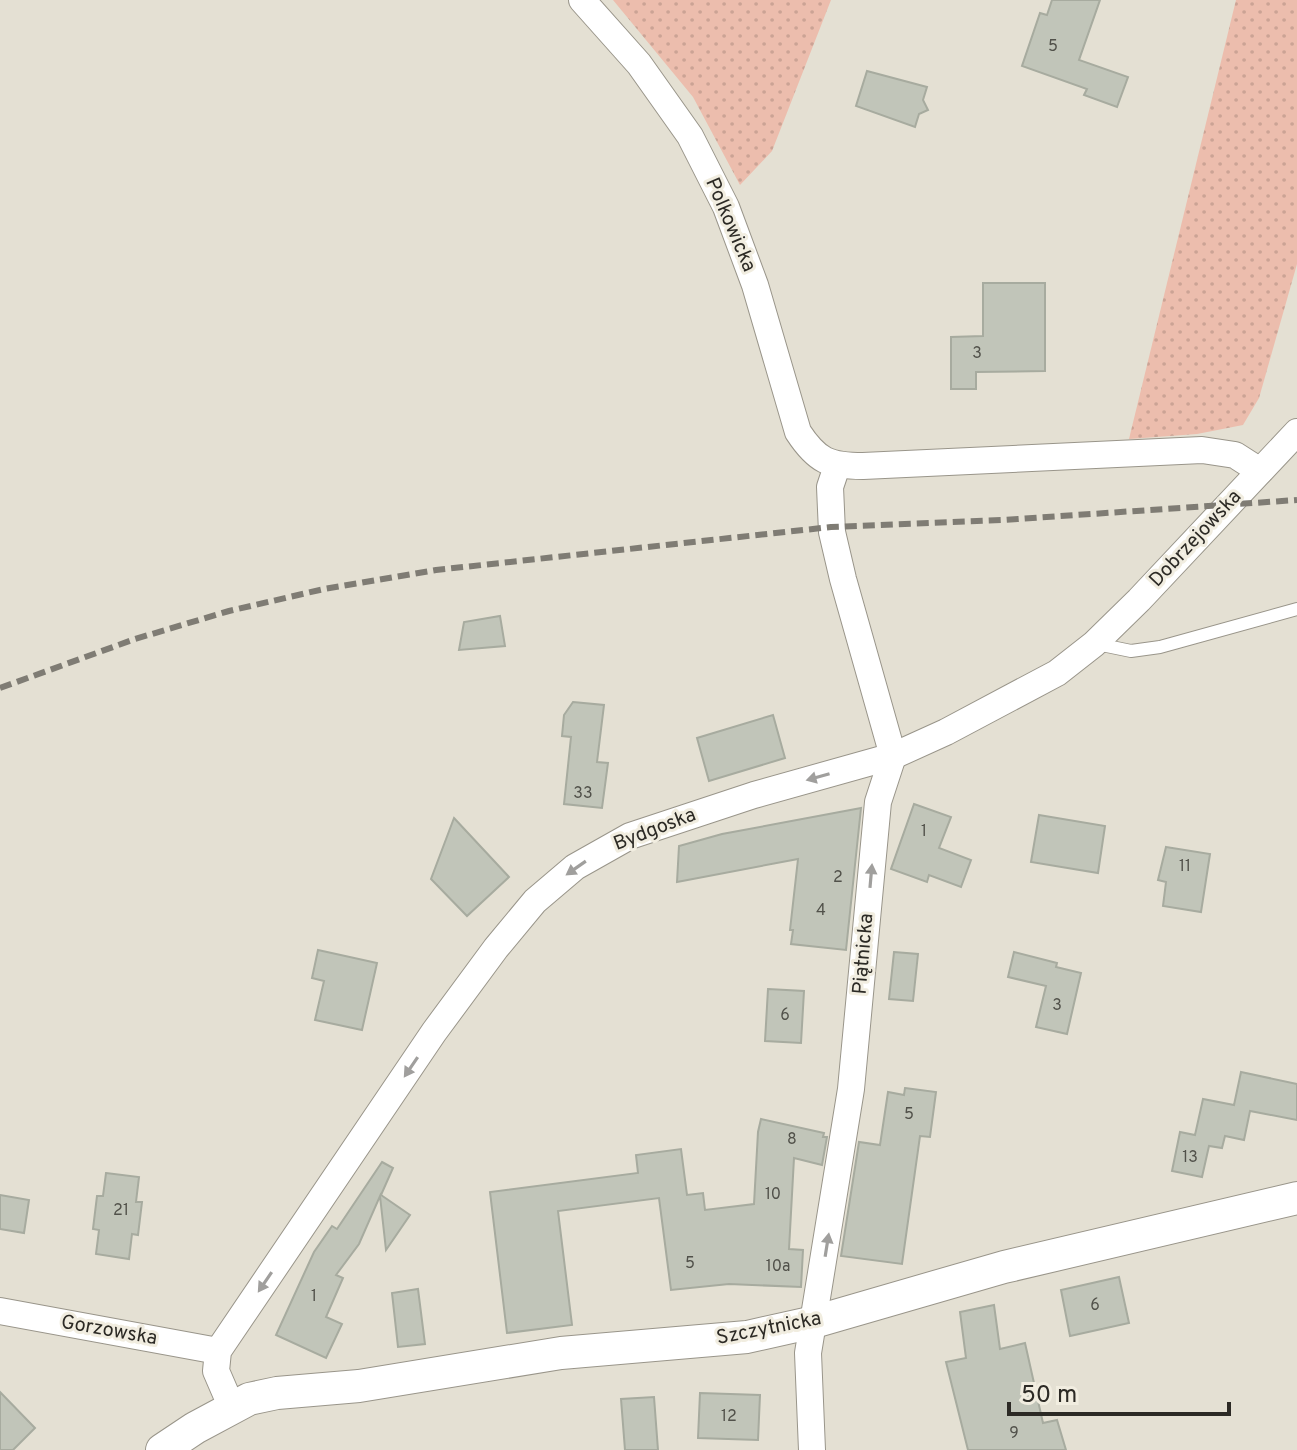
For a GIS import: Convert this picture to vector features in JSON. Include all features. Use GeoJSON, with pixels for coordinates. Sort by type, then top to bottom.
{"type":"FeatureCollection","features":[{"type":"Feature","properties":{"kind":"street","name":"Polkowicka"},"geometry":{"type":"LineString","coordinates":[[582,0],[639,64],[690,136],[726,207],[755,285],[798,432],[810,449],[837,466]]}},
{"type":"Feature","properties":{"kind":"street","name":"Dobrzejowska"},"geometry":{"type":"LineString","coordinates":[[1094,644],[1297,432]]}},
{"type":"Feature","properties":{"kind":"street"},"geometry":{"type":"LineString","coordinates":[[893,756],[832,532],[830,487],[837,466],[1202,450],[1235,455],[1260,471]]}},
{"type":"Feature","properties":{"kind":"street","name":"Bydgoska"},"geometry":{"type":"LineString","coordinates":[[218,1351],[434,1032],[535,901],[575,867],[630,836],[754,795],[893,756],[1045,680],[1094,644]]}},
{"type":"Feature","properties":{"kind":"street","name":"Piątnicka"},"geometry":{"type":"LineString","coordinates":[[812,1450],[808,1353],[851,1089],[878,802],[893,756]]}},
{"type":"Feature","properties":{"kind":"street","name":"Szczytnicka"},"geometry":{"type":"LineString","coordinates":[[232,1408],[249,1399],[277,1393],[359,1386],[561,1353],[747,1337],[814,1322],[1004,1267],[1297,1198]]}},
{"type":"Feature","properties":{"kind":"street","name":"Gorzowska"},"geometry":{"type":"LineString","coordinates":[[0,1311],[218,1351]]}},
{"type":"Feature","properties":{"kind":"street"},"geometry":{"type":"LineString","coordinates":[[162,1450],[232,1408],[216,1371],[218,1351]]}},
{"type":"Feature","properties":{"kind":"lane"},"geometry":{"type":"LineString","coordinates":[[1094,644],[1131,651],[1160,647],[1297,609]]}},
{"type":"Feature","properties":{"kind":"shaded area"},"geometry":{"type":"Polygon","coordinates":[[[613,0],[831,0],[772,151],[740,185],[693,97],[613,0]]]}},
{"type":"Feature","properties":{"kind":"shaded area"},"geometry":{"type":"Polygon","coordinates":[[[1236,0],[1297,0],[1297,264],[1259,398],[1243,425],[1197,434],[1129,439],[1236,0]]]}},
{"type":"Feature","properties":{"kind":"building"},"geometry":{"type":"Polygon","coordinates":[[[1052,0],[1100,0],[1079,60],[1128,77],[1117,107],[1084,95],[1087,89],[1022,66],[1040,13],[1047,15],[1052,0]]]}},
{"type":"Feature","properties":{"kind":"building"},"geometry":{"type":"Polygon","coordinates":[[[867,71],[927,87],[923,100],[928,110],[919,114],[915,127],[856,106],[867,71]]]}},
{"type":"Feature","properties":{"kind":"building"},"geometry":{"type":"Polygon","coordinates":[[[983,283],[1045,283],[1045,371],[976,372],[976,389],[951,389],[951,337],[983,336],[983,283]]]}},
{"type":"Feature","properties":{"kind":"building"},"geometry":{"type":"Polygon","coordinates":[[[500,616],[505,646],[459,650],[464,622],[500,616]]]}},
{"type":"Feature","properties":{"kind":"building"},"geometry":{"type":"Polygon","coordinates":[[[573,702],[604,705],[597,762],[608,763],[602,808],[564,804],[571,737],[562,736],[564,715],[573,702]]]}},
{"type":"Feature","properties":{"kind":"building"},"geometry":{"type":"Polygon","coordinates":[[[773,715],[785,758],[709,781],[697,738],[773,715]]]}},
{"type":"Feature","properties":{"kind":"building"},"geometry":{"type":"Polygon","coordinates":[[[914,804],[951,817],[939,848],[971,860],[961,887],[929,875],[927,882],[891,869],[914,804]]]}},
{"type":"Feature","properties":{"kind":"building"},"geometry":{"type":"Polygon","coordinates":[[[861,808],[846,950],[791,944],[798,859],[677,882],[679,846],[722,834],[861,808]]]}},
{"type":"Feature","properties":{"kind":"building"},"geometry":{"type":"Polygon","coordinates":[[[1039,815],[1105,826],[1098,873],[1031,862],[1039,815]]]}},
{"type":"Feature","properties":{"kind":"building"},"geometry":{"type":"Polygon","coordinates":[[[454,818],[509,877],[467,916],[431,879],[454,818]]]}},
{"type":"Feature","properties":{"kind":"building"},"geometry":{"type":"Polygon","coordinates":[[[1166,847],[1210,854],[1201,912],[1163,906],[1166,882],[1158,880],[1166,847]]]}},
{"type":"Feature","properties":{"kind":"building"},"geometry":{"type":"Polygon","coordinates":[[[318,950],[377,963],[362,1030],[315,1020],[324,981],[312,978],[318,950]]]}},
{"type":"Feature","properties":{"kind":"building"},"geometry":{"type":"Polygon","coordinates":[[[894,952],[918,954],[913,1001],[889,999],[894,952]]]}},
{"type":"Feature","properties":{"kind":"building"},"geometry":{"type":"Polygon","coordinates":[[[1014,952],[1081,973],[1067,1034],[1036,1027],[1046,986],[1008,977],[1014,952]]]}},
{"type":"Feature","properties":{"kind":"building"},"geometry":{"type":"Polygon","coordinates":[[[768,989],[804,991],[801,1043],[765,1041],[768,989]]]}},
{"type":"Feature","properties":{"kind":"building"},"geometry":{"type":"Polygon","coordinates":[[[1241,1072],[1297,1084],[1297,1120],[1250,1111],[1244,1140],[1225,1136],[1222,1148],[1209,1146],[1202,1177],[1172,1171],[1180,1132],[1195,1135],[1203,1099],[1234,1105],[1241,1072]]]}},
{"type":"Feature","properties":{"kind":"building"},"geometry":{"type":"Polygon","coordinates":[[[905,1088],[936,1092],[930,1137],[920,1136],[902,1264],[841,1256],[859,1142],[880,1145],[888,1092],[904,1095],[905,1088]]]}},
{"type":"Feature","properties":{"kind":"building"},"geometry":{"type":"Polygon","coordinates":[[[761,1119],[824,1133],[823,1137],[827,1137],[822,1165],[794,1158],[789,1249],[803,1250],[801,1287],[729,1284],[671,1290],[659,1198],[558,1211],[572,1325],[507,1333],[490,1192],[638,1173],[636,1155],[681,1149],[687,1195],[703,1193],[705,1210],[754,1204],[761,1119]]]}},
{"type":"Feature","properties":{"kind":"building"},"geometry":{"type":"Polygon","coordinates":[[[382,1162],[393,1168],[381,1195],[410,1215],[386,1250],[380,1196],[359,1244],[336,1275],[343,1278],[326,1317],[342,1324],[326,1358],[276,1335],[314,1252],[332,1226],[337,1229],[382,1162]]]}},
{"type":"Feature","properties":{"kind":"building"},"geometry":{"type":"Polygon","coordinates":[[[106,1173],[139,1177],[136,1202],[142,1202],[138,1235],[132,1234],[129,1259],[96,1254],[99,1230],[93,1229],[97,1196],[103,1196],[106,1173]]]}},
{"type":"Feature","properties":{"kind":"building"},"geometry":{"type":"Polygon","coordinates":[[[0,1195],[29,1200],[24,1233],[0,1229],[0,1195]]]}},
{"type":"Feature","properties":{"kind":"building"},"geometry":{"type":"Polygon","coordinates":[[[1119,1277],[1129,1323],[1070,1336],[1061,1290],[1119,1277]]]}},
{"type":"Feature","properties":{"kind":"building"},"geometry":{"type":"Polygon","coordinates":[[[418,1289],[425,1344],[398,1347],[392,1293],[418,1289]]]}},
{"type":"Feature","properties":{"kind":"building"},"geometry":{"type":"Polygon","coordinates":[[[994,1305],[1000,1349],[1025,1343],[1043,1423],[1057,1420],[1066,1450],[968,1450],[946,1362],[966,1358],[960,1312],[994,1305]]]}},
{"type":"Feature","properties":{"kind":"building"},"geometry":{"type":"Polygon","coordinates":[[[0,1392],[35,1428],[13,1450],[0,1450],[0,1392]]]}},
{"type":"Feature","properties":{"kind":"building"},"geometry":{"type":"Polygon","coordinates":[[[700,1393],[760,1395],[758,1440],[698,1438],[700,1393]]]}},
{"type":"Feature","properties":{"kind":"building"},"geometry":{"type":"Polygon","coordinates":[[[654,1397],[658,1450],[625,1450],[621,1399],[654,1397]]]}},
{"type":"Feature","properties":{"kind":"railway"},"geometry":{"type":"LineString","coordinates":[[0,688],[135,639],[229,611],[324,589],[436,570],[831,527],[1003,520],[1297,500]]}}]}
